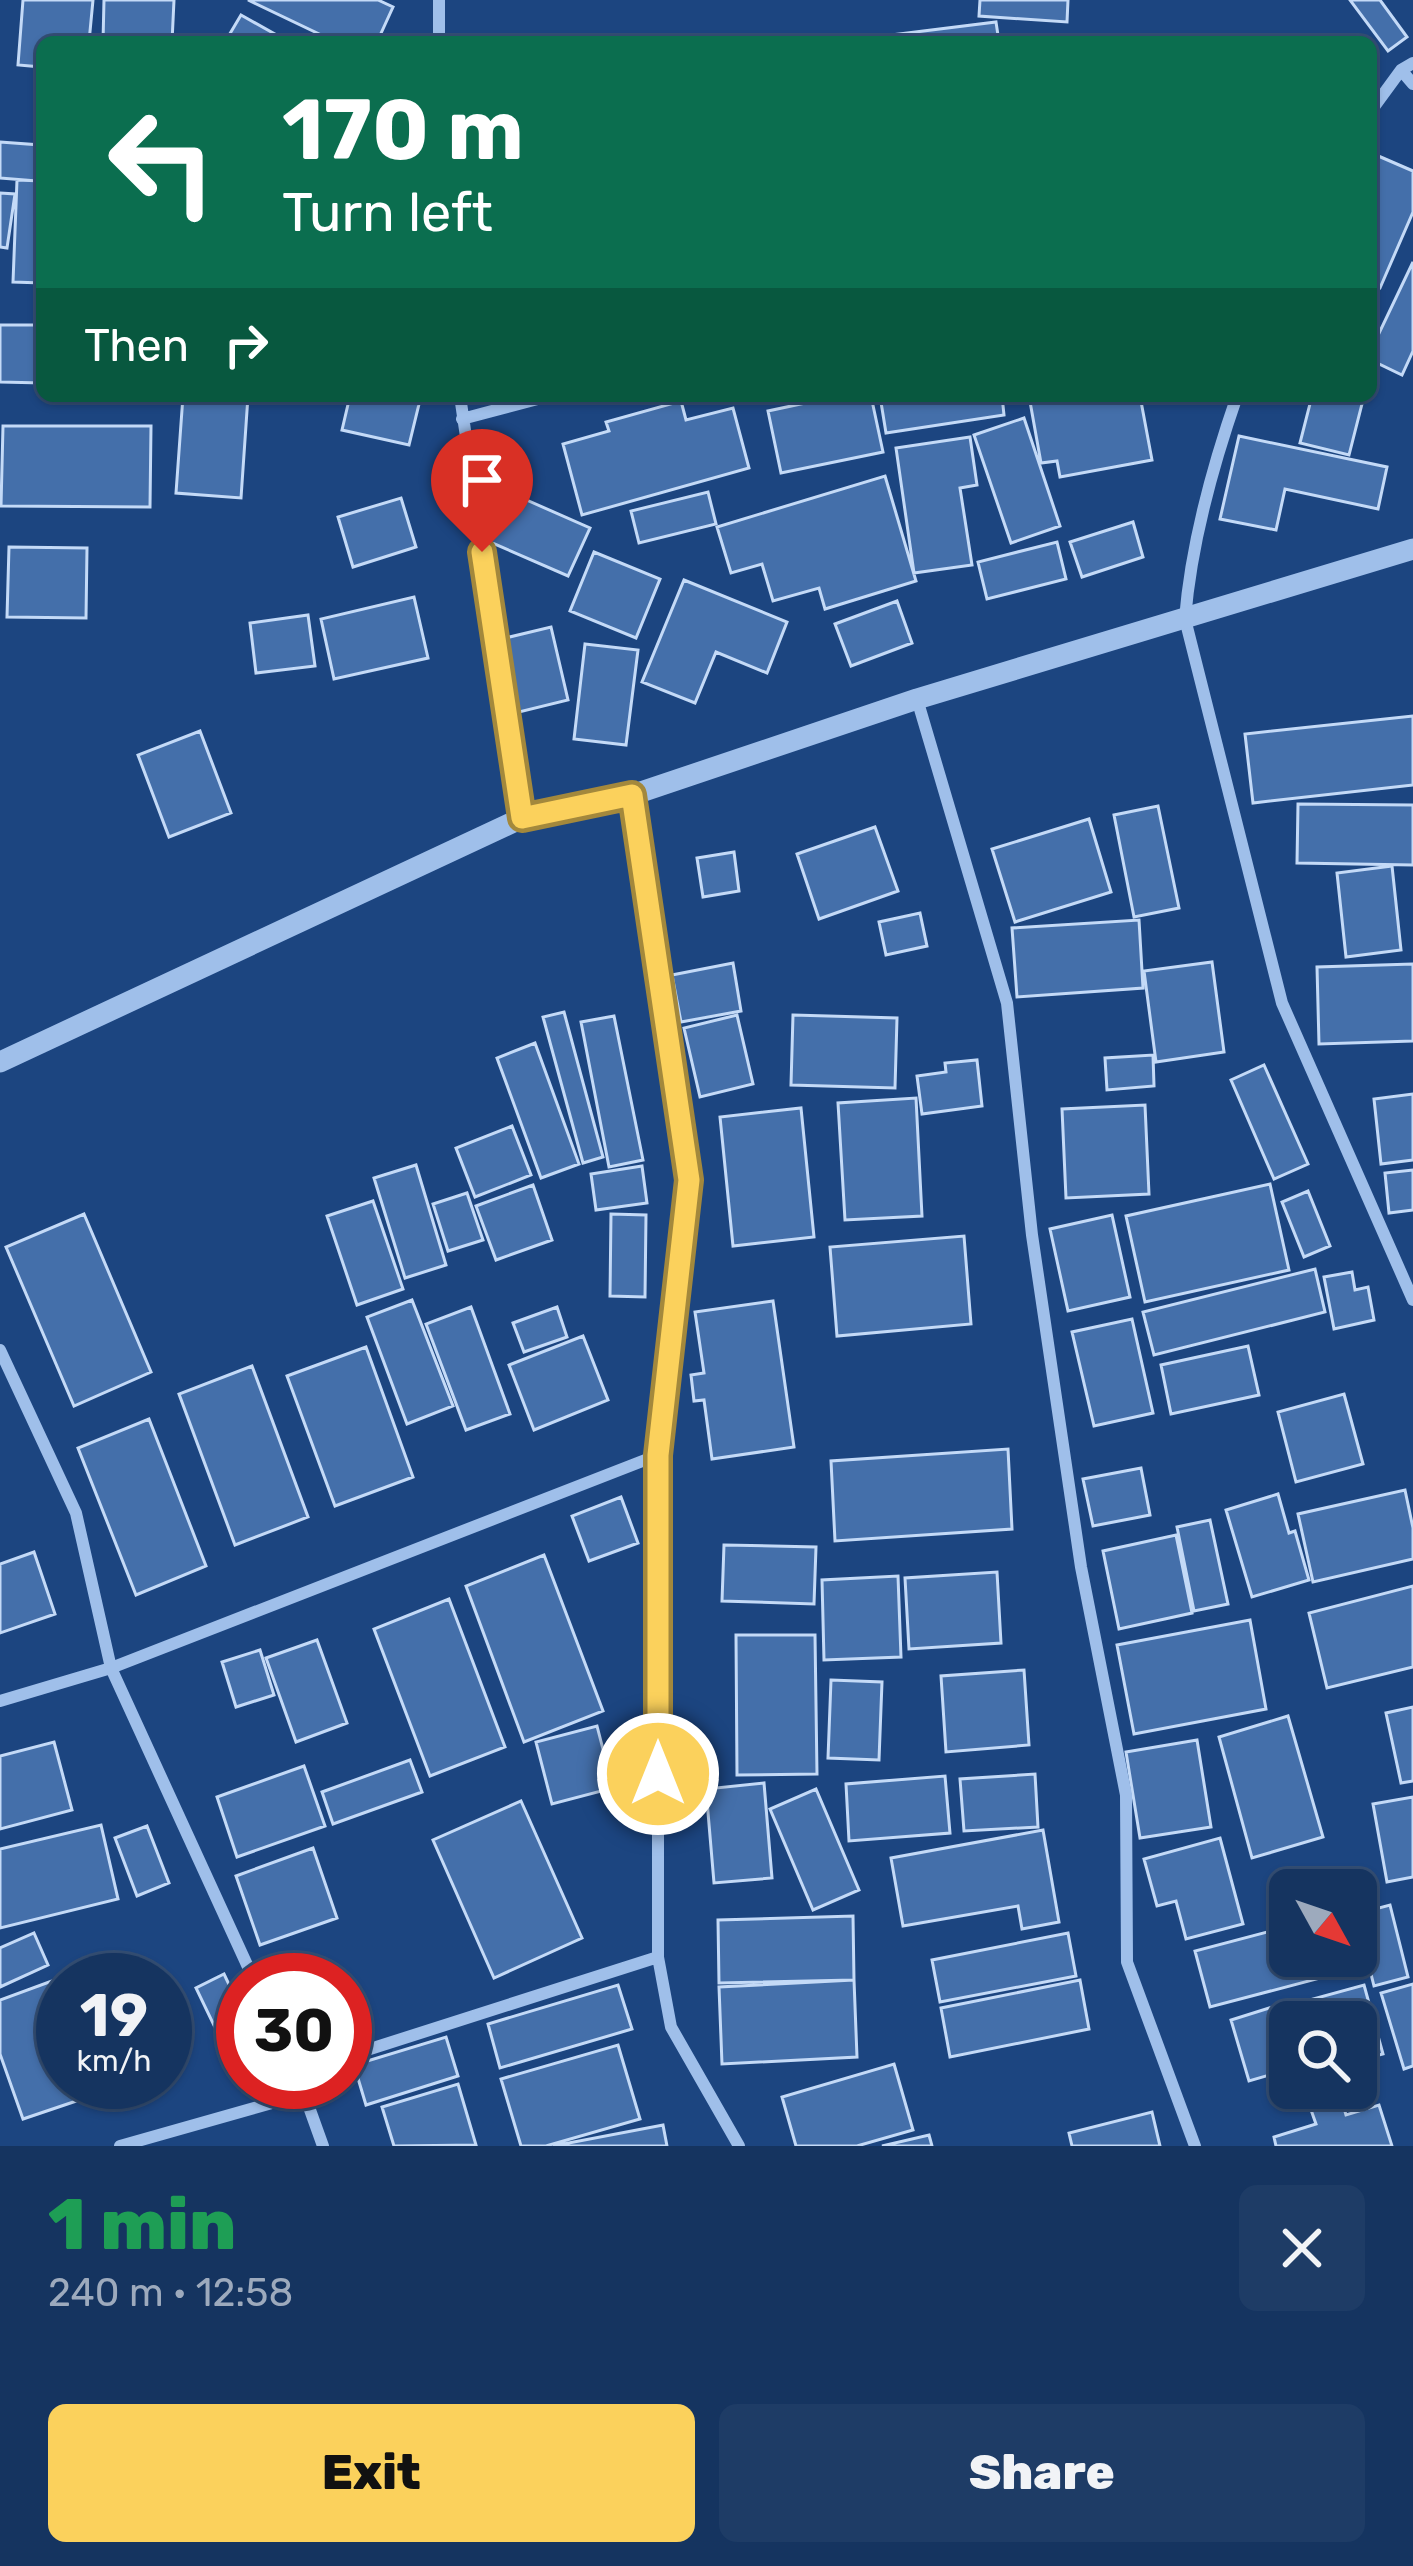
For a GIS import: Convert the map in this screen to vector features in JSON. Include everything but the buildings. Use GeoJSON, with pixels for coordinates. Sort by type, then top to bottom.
{"type":"FeatureCollection","features":[{"type":"Feature","properties":{"kind":"street"},"geometry":{"type":"LineString","coordinates":[[439,0],[439,36]]}},
{"type":"Feature","properties":{"kind":"street"},"geometry":{"type":"LineString","coordinates":[[1407,66],[1413,84]]}},
{"type":"Feature","properties":{"kind":"street"},"geometry":{"type":"LineString","coordinates":[[1377,104],[1407,66]]}},
{"type":"Feature","properties":{"kind":"street"},"geometry":{"type":"LineString","coordinates":[[461,402],[522,818]]}},
{"type":"Feature","properties":{"kind":"street"},"geometry":{"type":"LineString","coordinates":[[462,419],[526,402]]}},
{"type":"Feature","properties":{"kind":"street"},"geometry":{"type":"LineString","coordinates":[[1235,402],[1216,454],[1189,575],[1185,619],[1282,1004],[1413,1300]]}},
{"type":"Feature","properties":{"kind":"street"},"geometry":{"type":"LineString","coordinates":[[0,1062],[522,818],[632,795],[917,699],[1413,549]]}},
{"type":"Feature","properties":{"kind":"street"},"geometry":{"type":"LineString","coordinates":[[917,699],[1007,1004],[1032,1235],[1081,1568],[1126,1795],[1127,1962],[1196,2146]]}},
{"type":"Feature","properties":{"kind":"street"},"geometry":{"type":"LineString","coordinates":[[632,795],[689,1180],[658,1455],[658,1957],[670,2027],[739,2146]]}},
{"type":"Feature","properties":{"kind":"street"},"geometry":{"type":"LineString","coordinates":[[0,1350],[76,1513],[111,1667],[242,1953]]}},
{"type":"Feature","properties":{"kind":"street"},"geometry":{"type":"LineString","coordinates":[[0,1701],[111,1667],[658,1455]]}},
{"type":"Feature","properties":{"kind":"street"},"geometry":{"type":"LineString","coordinates":[[372,2048],[658,1957]]}},
{"type":"Feature","properties":{"kind":"street"},"geometry":{"type":"LineString","coordinates":[[120,2146],[236,2109]]}},
{"type":"Feature","properties":{"kind":"street"},"geometry":{"type":"LineString","coordinates":[[310,2109],[323,2146]]}},
{"type":"Feature","properties":{"kind":"route"},"geometry":{"type":"LineString","coordinates":[[482,552],[522,818],[632,795],[689,1180],[658,1455],[658,1774]]}}]}
